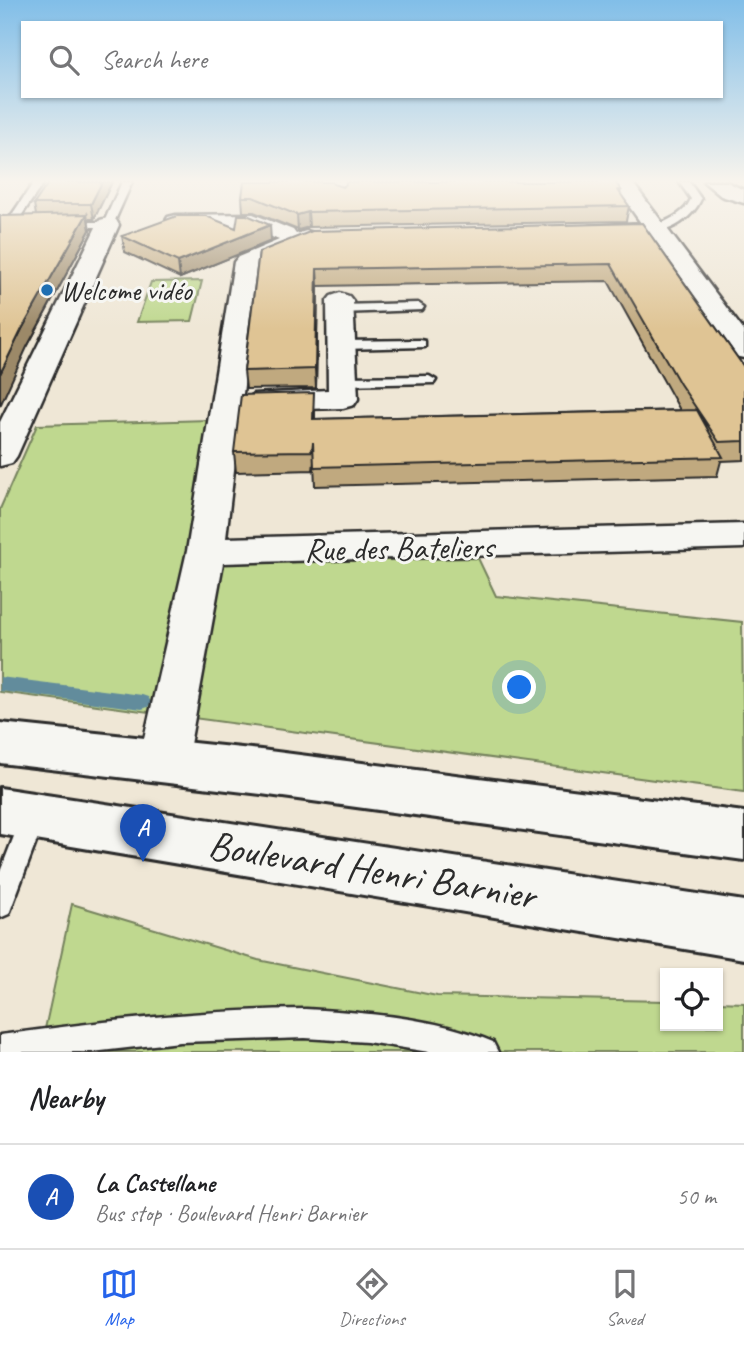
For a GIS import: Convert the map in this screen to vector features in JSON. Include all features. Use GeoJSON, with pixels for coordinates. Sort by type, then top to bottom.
{"type":"FeatureCollection","features":[{"type":"Feature","properties":{"kind":"main road"},"geometry":{"type":"LineString","coordinates":[[0,743],[163,761],[744,835]]}},
{"type":"Feature","properties":{"kind":"main road","name":"Boulevard Henri Barnier"},"geometry":{"type":"LineString","coordinates":[[17,813],[744,930]]}},
{"type":"Feature","properties":{"kind":"street"},"geometry":{"type":"LineString","coordinates":[[0,456],[105,231]]}},
{"type":"Feature","properties":{"kind":"street"},"geometry":{"type":"LineString","coordinates":[[163,761],[205,551],[246,262],[310,239],[286,231]]}},
{"type":"Feature","properties":{"kind":"street"},"geometry":{"type":"LineString","coordinates":[[659,231],[744,350]]}},
{"type":"Feature","properties":{"kind":"street"},"geometry":{"type":"LineString","coordinates":[[228,401],[343,399],[340,305]]}},
{"type":"Feature","properties":{"kind":"street","name":"Rue des Bateliers"},"geometry":{"type":"LineString","coordinates":[[205,551],[744,536]]}},
{"type":"Feature","properties":{"kind":"lane"},"geometry":{"type":"LineString","coordinates":[[340,305],[418,307]]}},
{"type":"Feature","properties":{"kind":"lane"},"geometry":{"type":"LineString","coordinates":[[341,345],[420,344]]}},
{"type":"Feature","properties":{"kind":"lane"},"geometry":{"type":"LineString","coordinates":[[342,381],[429,380]]}},
{"type":"Feature","properties":{"kind":"lane"},"geometry":{"type":"LineString","coordinates":[[0,905],[17,813]]}},
{"type":"Feature","properties":{"kind":"lane"},"geometry":{"type":"LineString","coordinates":[[0,1050],[204,1025],[320,1024],[444,1039],[483,1052]]}},
{"type":"Feature","properties":{"kind":"green space"},"geometry":{"type":"Polygon","coordinates":[[[202,281],[192,321],[137,322],[151,282],[202,281]]]}},
{"type":"Feature","properties":{"kind":"green space"},"geometry":{"type":"Polygon","coordinates":[[[209,420],[187,564],[478,558],[496,596],[742,622],[744,792],[0,692],[0,509],[37,425],[209,420]]]}},
{"type":"Feature","properties":{"kind":"green space"},"geometry":{"type":"Polygon","coordinates":[[[72,904],[258,960],[437,996],[660,1001],[660,1031],[723,1031],[723,1002],[744,1003],[744,1052],[40,1052],[72,904]]]}},
{"type":"Feature","properties":{"kind":"building"},"geometry":{"type":"Polygon","coordinates":[[[0,231],[77,231],[22,329],[0,374],[0,231]]]}},
{"type":"Feature","properties":{"kind":"building"},"geometry":{"type":"Polygon","coordinates":[[[135,231],[255,231],[178,262],[122,236],[135,231]]]}},
{"type":"Feature","properties":{"kind":"building"},"geometry":{"type":"Polygon","coordinates":[[[312,231],[648,231],[744,367],[744,441],[719,442],[680,384],[611,264],[317,269],[315,369],[244,371],[259,252],[312,231]]]}},
{"type":"Feature","properties":{"kind":"building"},"geometry":{"type":"Polygon","coordinates":[[[314,393],[313,419],[697,410],[723,457],[314,467],[313,442],[312,451],[234,452],[241,395],[314,393]]]}},
{"type":"Feature","properties":{"kind":"waterway"},"geometry":{"type":"LineString","coordinates":[[0,684],[142,702]]}},
{"type":"Feature","properties":{"kind":"place","name":"Welcome vidéo"},"geometry":{"type":"Point","coordinates":[47,290]}},
{"type":"Feature","properties":{"kind":"place","name":"La Castellane"},"geometry":{"type":"Point","coordinates":[143,862]}}]}
